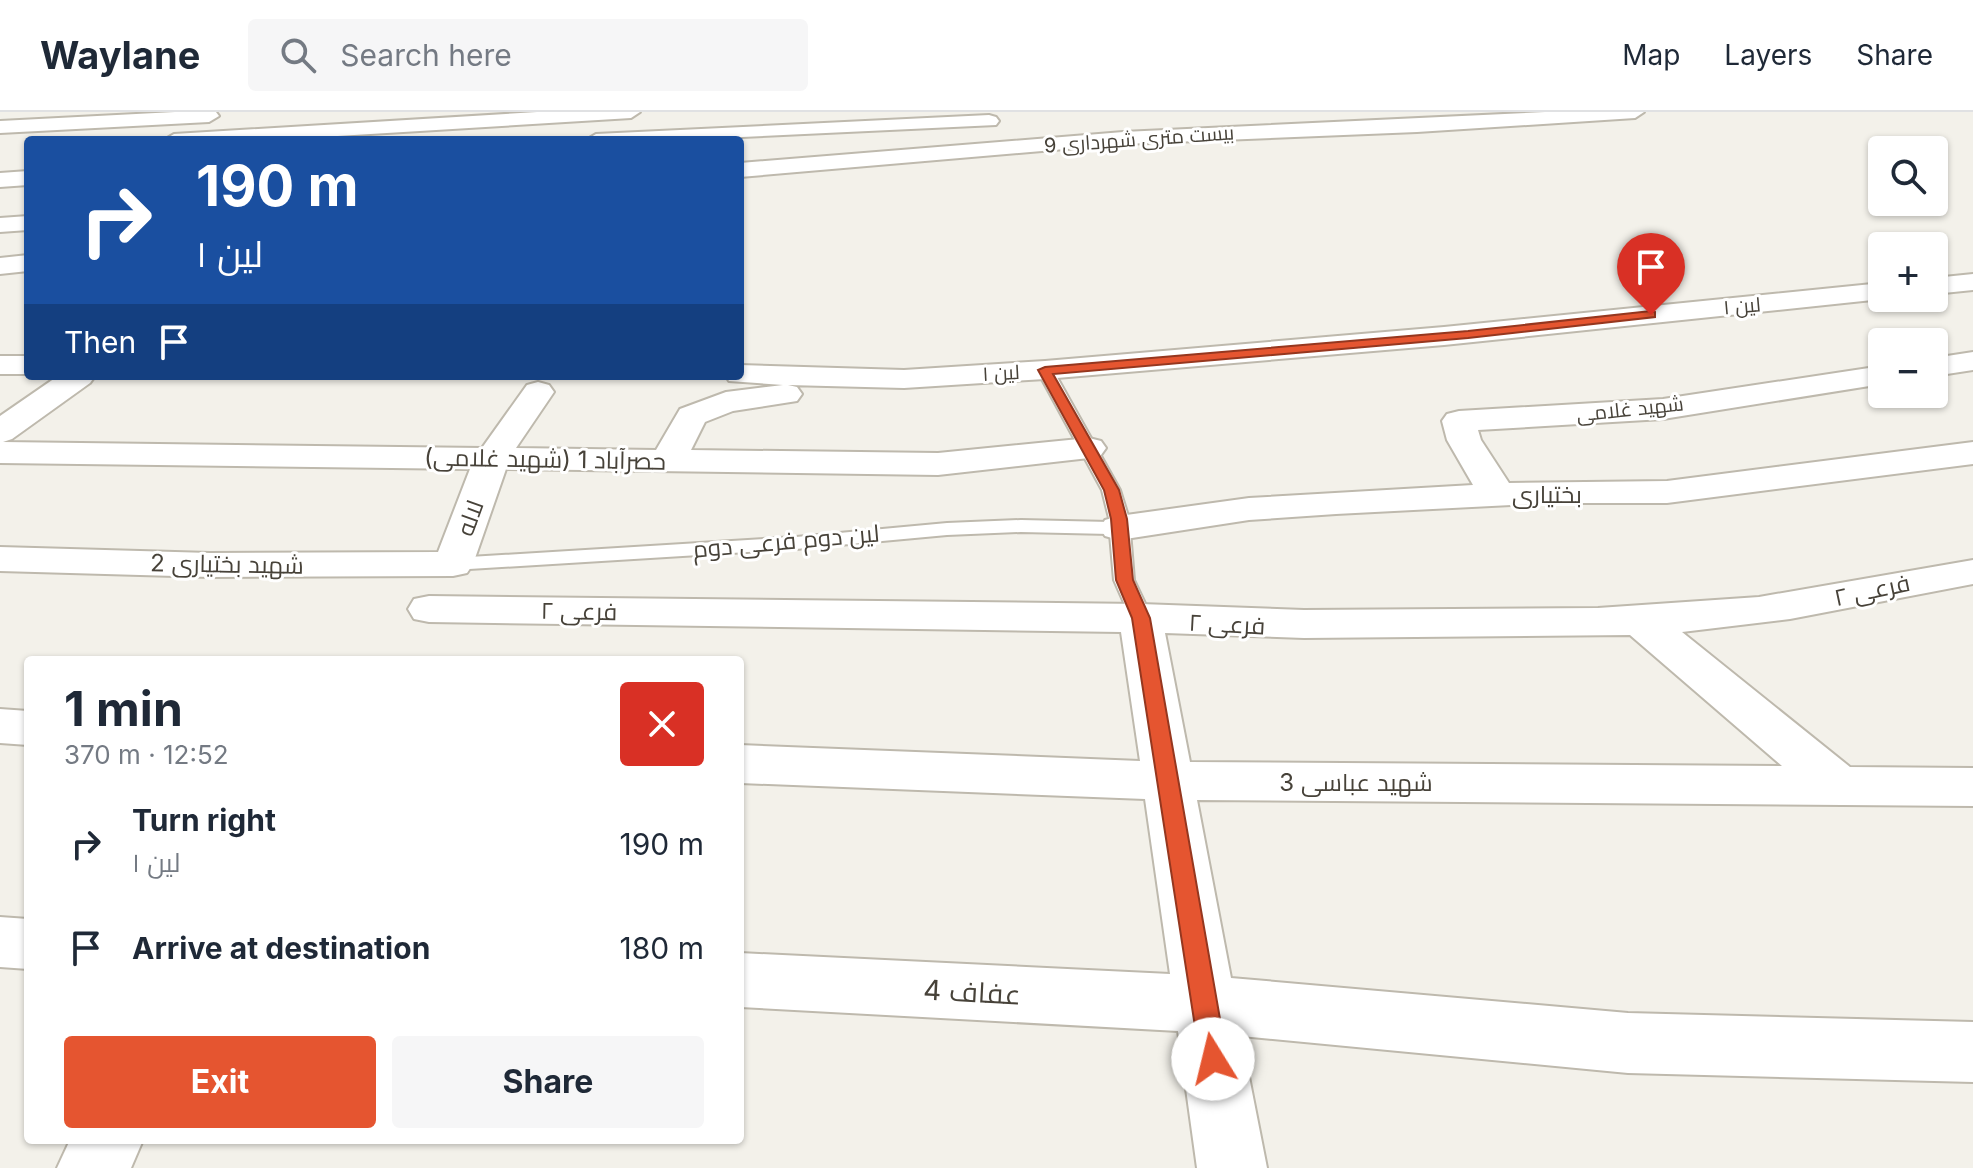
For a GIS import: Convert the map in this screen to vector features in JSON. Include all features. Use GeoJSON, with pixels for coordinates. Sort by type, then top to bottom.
{"type":"FeatureCollection","features":[{"type":"Feature","properties":{"kind":"street"},"geometry":{"type":"LineString","coordinates":[[0,126],[30,112]]}},
{"type":"Feature","properties":{"kind":"street"},"geometry":{"type":"LineString","coordinates":[[280,136],[631,112]]}},
{"type":"Feature","properties":{"kind":"street","name":"بیست متری شهرداری 9"},"geometry":{"type":"LineString","coordinates":[[744,170],[1123,138],[1429,125],[1635,112]]}},
{"type":"Feature","properties":{"kind":"street"},"geometry":{"type":"LineString","coordinates":[[253,136],[277,113]]}},
{"type":"Feature","properties":{"kind":"street"},"geometry":{"type":"LineString","coordinates":[[0,126],[229,116]]}},
{"type":"Feature","properties":{"kind":"street"},"geometry":{"type":"LineString","coordinates":[[649,136],[1017,120]]}},
{"type":"Feature","properties":{"kind":"street"},"geometry":{"type":"LineString","coordinates":[[0,180],[24,178]]}},
{"type":"Feature","properties":{"kind":"street"},"geometry":{"type":"LineString","coordinates":[[0,225],[24,223]]}},
{"type":"Feature","properties":{"kind":"street"},"geometry":{"type":"LineString","coordinates":[[0,266],[24,263]]}},
{"type":"Feature","properties":{"kind":"street"},"geometry":{"type":"LineString","coordinates":[[1948,285],[1973,282]]}},
{"type":"Feature","properties":{"kind":"street","name":"لین ۱"},"geometry":{"type":"LineString","coordinates":[[744,374],[904,379],[1045,370],[1456,335],[1868,292]]}},
{"type":"Feature","properties":{"kind":"street"},"geometry":{"type":"LineString","coordinates":[[1948,365],[1973,361]]}},
{"type":"Feature","properties":{"kind":"street"},"geometry":{"type":"LineString","coordinates":[[0,365],[24,365]]}},
{"type":"Feature","properties":{"kind":"street"},"geometry":{"type":"LineString","coordinates":[[667,461],[692,416],[726,402],[782,396],[832,375]]}},
{"type":"Feature","properties":{"kind":"street","name":"شهید غلامی"},"geometry":{"type":"LineString","coordinates":[[1497,494],[1464,440],[1459,421],[1663,409],[1868,377]]}},
{"type":"Feature","properties":{"kind":"street"},"geometry":{"type":"LineString","coordinates":[[0,432],[73,380]]}},
{"type":"Feature","properties":{"kind":"street","name":"لاله"},"geometry":{"type":"LineString","coordinates":[[453,564],[492,458],[538,392]]}},
{"type":"Feature","properties":{"kind":"street","name":"حصرآباد 1 (شهید غلامی)"},"geometry":{"type":"LineString","coordinates":[[0,452],[938,464],[1089,448]]}},
{"type":"Feature","properties":{"kind":"street","name":"بختیاری"},"geometry":{"type":"LineString","coordinates":[[1119,528],[1249,509],[1497,494],[1667,492],[1973,453]]}},
{"type":"Feature","properties":{"kind":"street","name":"شهید بختیاری 2"},"geometry":{"type":"LineString","coordinates":[[0,559],[210,565],[453,564]]}},
{"type":"Feature","properties":{"kind":"street","name":"۲ فرعی"},"geometry":{"type":"LineString","coordinates":[[429,609],[1141,618],[1219,625],[1309,627],[1641,621],[1728,614],[1829,600],[1913,581],[1973,572]]}},
{"type":"Feature","properties":{"kind":"street"},"geometry":{"type":"LineString","coordinates":[[1141,618],[1232,1168]]}},
{"type":"Feature","properties":{"kind":"street"},"geometry":{"type":"LineString","coordinates":[[1641,621],[1839,786]]}},
{"type":"Feature","properties":{"kind":"street"},"geometry":{"type":"LineString","coordinates":[[0,726],[24,728]]}},
{"type":"Feature","properties":{"kind":"street","name":"شهید عباسی 3"},"geometry":{"type":"LineString","coordinates":[[744,764],[1168,781],[1973,787]]}},
{"type":"Feature","properties":{"kind":"street"},"geometry":{"type":"LineString","coordinates":[[0,942],[24,944]]}},
{"type":"Feature","properties":{"kind":"street","name":"عفاف 4"},"geometry":{"type":"LineString","coordinates":[[744,980],[1204,1004],[1628,1043],[1973,1052]]}},
{"type":"Feature","properties":{"kind":"street"},"geometry":{"type":"LineString","coordinates":[[92,1168],[107,1144]]}},
{"type":"Feature","properties":{"kind":"lane"},"geometry":{"type":"LineString","coordinates":[[1045,370],[1111,490],[1119,528],[1124,580],[1141,618]]}},
{"type":"Feature","properties":{"kind":"lane","name":"لین دوم فرعی دوم"},"geometry":{"type":"LineString","coordinates":[[453,564],[796,543],[947,529],[1021,526],[1119,528]]}},
{"type":"Feature","properties":{"kind":"route"},"geometry":{"type":"LineString","coordinates":[[1213,1059],[1141,618],[1124,580],[1119,519],[1111,490],[1045,370],[1651,315]]}}]}
